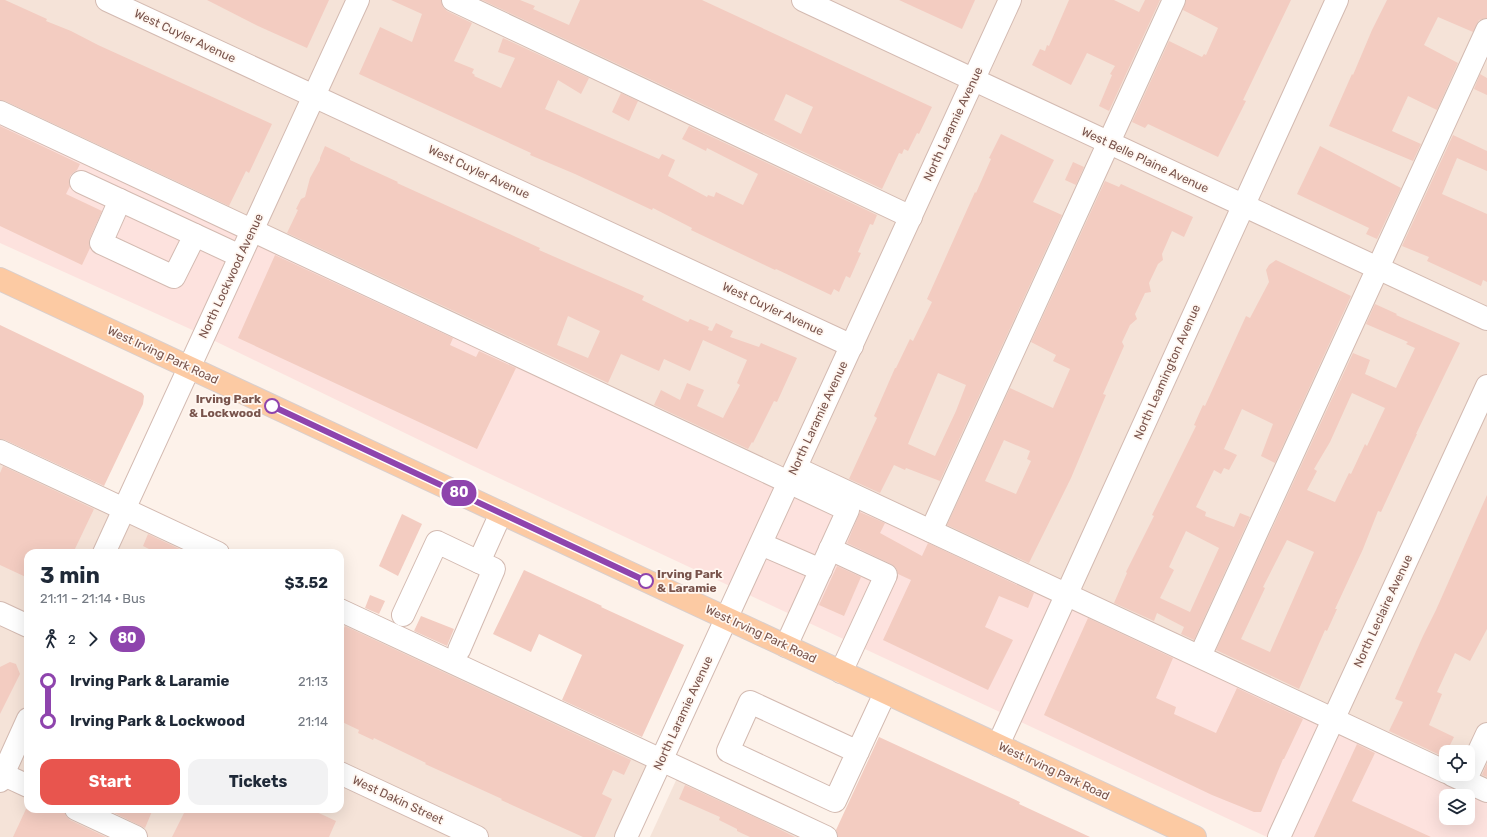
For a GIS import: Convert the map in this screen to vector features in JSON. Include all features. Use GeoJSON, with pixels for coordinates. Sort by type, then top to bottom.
{"type":"FeatureCollection","features":[{"type":"Feature","properties":{"kind":"main road","name":"West Irving Park Road"},"geometry":{"type":"LineString","coordinates":[[0,279],[1195,837]]}},
{"type":"Feature","properties":{"kind":"street","name":"West Cuyler Avenue"},"geometry":{"type":"LineString","coordinates":[[107,0],[852,346]]}},
{"type":"Feature","properties":{"kind":"street","name":"North Lockwood Avenue"},"geometry":{"type":"LineString","coordinates":[[106,549],[358,0]]}},
{"type":"Feature","properties":{"kind":"street"},"geometry":{"type":"LineString","coordinates":[[453,0],[911,217]]}},
{"type":"Feature","properties":{"kind":"street","name":"West Belle Plaine Avenue"},"geometry":{"type":"LineString","coordinates":[[803,0],[1487,319]]}},
{"type":"Feature","properties":{"kind":"street","name":"North Laramie Avenue"},"geometry":{"type":"LineString","coordinates":[[626,837],[1010,0]]}},
{"type":"Feature","properties":{"kind":"street"},"geometry":{"type":"LineString","coordinates":[[931,531],[1174,0]]}},
{"type":"Feature","properties":{"kind":"street","name":"North Leamington Avenue"},"geometry":{"type":"LineString","coordinates":[[998,745],[1337,0]]}},
{"type":"Feature","properties":{"kind":"street"},"geometry":{"type":"LineString","coordinates":[[1200,656],[1487,30]]}},
{"type":"Feature","properties":{"kind":"street"},"geometry":{"type":"LineString","coordinates":[[0,112],[252,231],[792,475],[931,531],[1439,768]]}},
{"type":"Feature","properties":{"kind":"street"},"geometry":{"type":"LineString","coordinates":[[81,182],[240,256]]}},
{"type":"Feature","properties":{"kind":"street"},"geometry":{"type":"LineString","coordinates":[[120,200],[101,243],[174,278],[195,235]]}},
{"type":"Feature","properties":{"kind":"street","name":"North Leclaire Avenue"},"geometry":{"type":"LineString","coordinates":[[1279,837],[1487,386]]}},
{"type":"Feature","properties":{"kind":"street"},"geometry":{"type":"LineString","coordinates":[[0,451],[209,549]]}},
{"type":"Feature","properties":{"kind":"street"},"geometry":{"type":"LineString","coordinates":[[786,646],[848,510],[792,475]]}},
{"type":"Feature","properties":{"kind":"street"},"geometry":{"type":"LineString","coordinates":[[479,562],[501,513]]}},
{"type":"Feature","properties":{"kind":"street"},"geometry":{"type":"LineString","coordinates":[[403,615],[437,542],[494,569],[459,650]]}},
{"type":"Feature","properties":{"kind":"street"},"geometry":{"type":"LineString","coordinates":[[761,544],[821,570]]}},
{"type":"Feature","properties":{"kind":"street"},"geometry":{"type":"LineString","coordinates":[[830,549],[886,575],[841,672]]}},
{"type":"Feature","properties":{"kind":"street"},"geometry":{"type":"LineString","coordinates":[[344,612],[826,837]]}},
{"type":"Feature","properties":{"kind":"street"},"geometry":{"type":"LineString","coordinates":[[0,613],[24,624]]}},
{"type":"Feature","properties":{"kind":"street"},"geometry":{"type":"LineString","coordinates":[[858,752],[750,702],[728,751],[834,801],[858,752],[885,693]]}},
{"type":"Feature","properties":{"kind":"street"},"geometry":{"type":"LineString","coordinates":[[24,728],[1,776],[24,785]]}},
{"type":"Feature","properties":{"kind":"street"},"geometry":{"type":"LineString","coordinates":[[1475,749],[1487,734]]}},
{"type":"Feature","properties":{"kind":"street","name":"West Dakin Street"},"geometry":{"type":"LineString","coordinates":[[344,775],[477,837]]}},
{"type":"Feature","properties":{"kind":"street"},"geometry":{"type":"LineString","coordinates":[[1466,781],[1487,791]]}},
{"type":"Feature","properties":{"kind":"street"},"geometry":{"type":"LineString","coordinates":[[85,813],[136,837]]}},
{"type":"Feature","properties":{"kind":"shaded area"},"geometry":{"type":"Polygon","coordinates":[[[0,0],[1487,0],[1487,792],[1475,781],[1475,745],[1439,745],[1439,770],[790,485],[0,116],[0,0]]]}},
{"type":"Feature","properties":{"kind":"shaded area"},"geometry":{"type":"Polygon","coordinates":[[[0,116],[790,485],[797,471],[1439,770],[1439,781],[1463,781],[1487,792],[1487,837],[1267,837],[469,464],[188,328],[0,243],[0,116]]]}},
{"type":"Feature","properties":{"kind":"shaded area"},"geometry":{"type":"Polygon","coordinates":[[[0,460],[189,549],[24,549],[24,813],[344,813],[344,622],[649,766],[616,837],[0,837],[0,460]]]}},
{"type":"Feature","properties":{"kind":"shaded area"},"geometry":{"type":"Polygon","coordinates":[[[678,776],[808,837],[650,837],[678,776]]]}},
{"type":"Feature","properties":{"kind":"building"},"geometry":{"type":"Polygon","coordinates":[[[0,0],[5,0],[47,19],[46,21],[71,31],[98,45],[272,124],[249,173],[246,171],[229,206],[0,100],[0,0]]]}},
{"type":"Feature","properties":{"kind":"building"},"geometry":{"type":"Polygon","coordinates":[[[207,0],[329,0],[307,48],[258,26],[207,0]]]}},
{"type":"Feature","properties":{"kind":"building"},"geometry":{"type":"Polygon","coordinates":[[[391,0],[441,0],[443,7],[447,11],[472,23],[454,61],[474,69],[472,73],[475,75],[474,76],[501,88],[515,58],[498,52],[503,38],[589,78],[581,94],[558,80],[545,109],[659,159],[662,154],[675,160],[668,176],[707,197],[708,195],[714,197],[716,192],[743,205],[758,174],[707,148],[706,151],[682,139],[689,126],[877,215],[873,225],[870,224],[858,252],[861,253],[850,278],[846,276],[839,292],[834,289],[831,295],[691,230],[692,228],[653,208],[652,210],[530,155],[531,153],[359,74],[380,27],[412,42],[422,14],[391,0]]]}},
{"type":"Feature","properties":{"kind":"building"},"geometry":{"type":"Polygon","coordinates":[[[482,0],[520,0],[535,6],[533,9],[569,25],[580,0],[702,0],[932,107],[919,134],[917,133],[908,151],[904,149],[902,154],[899,153],[882,189],[482,0]],[[786,94],[774,120],[801,134],[813,107],[786,94]]]}},
{"type":"Feature","properties":{"kind":"building"},"geometry":{"type":"Polygon","coordinates":[[[899,0],[975,0],[962,29],[899,0]]]}},
{"type":"Feature","properties":{"kind":"building"},"geometry":{"type":"Polygon","coordinates":[[[1069,0],[1114,0],[1139,12],[1145,0],[1160,0],[1109,111],[1099,106],[1112,75],[1110,74],[1115,66],[1087,53],[1071,85],[1032,65],[1040,49],[1045,51],[1047,45],[1049,46],[1069,0]]]}},
{"type":"Feature","properties":{"kind":"building"},"geometry":{"type":"Polygon","coordinates":[[[1186,0],[1291,0],[1243,100],[1246,101],[1218,157],[1148,124],[1145,128],[1132,122],[1169,41],[1202,57],[1204,54],[1206,55],[1218,28],[1183,10],[1186,0]]]}},
{"type":"Feature","properties":{"kind":"building"},"geometry":{"type":"Polygon","coordinates":[[[1387,0],[1487,0],[1487,18],[1479,20],[1473,32],[1438,17],[1424,45],[1458,63],[1437,110],[1408,96],[1392,131],[1421,144],[1413,161],[1329,126],[1387,0]]]}},
{"type":"Feature","properties":{"kind":"building"},"geometry":{"type":"Polygon","coordinates":[[[1480,74],[1487,78],[1487,95],[1474,89],[1480,74]]]}},
{"type":"Feature","properties":{"kind":"building"},"geometry":{"type":"Polygon","coordinates":[[[621,93],[638,101],[629,121],[612,112],[621,93]]]}},
{"type":"Feature","properties":{"kind":"building"},"geometry":{"type":"Polygon","coordinates":[[[0,126],[80,164],[77,170],[70,176],[70,186],[66,194],[102,211],[90,238],[90,248],[82,265],[0,226],[0,126]]]}},
{"type":"Feature","properties":{"kind":"building"},"geometry":{"type":"Polygon","coordinates":[[[1001,134],[1054,160],[1033,202],[1062,215],[940,481],[894,465],[880,493],[849,479],[877,418],[874,416],[895,368],[910,339],[913,341],[932,302],[927,299],[991,159],[989,158],[1001,134]],[[938,373],[908,444],[935,456],[956,411],[966,385],[938,373]]]}},
{"type":"Feature","properties":{"kind":"building"},"geometry":{"type":"Polygon","coordinates":[[[1453,135],[1487,151],[1487,171],[1457,158],[1442,194],[1487,214],[1487,282],[1483,280],[1481,286],[1427,261],[1429,257],[1402,246],[1453,135]]]}},
{"type":"Feature","properties":{"kind":"building"},"geometry":{"type":"Polygon","coordinates":[[[325,146],[350,158],[350,160],[398,182],[397,183],[540,248],[539,250],[644,296],[642,300],[688,322],[690,319],[709,327],[708,330],[712,331],[716,323],[733,331],[730,337],[759,347],[761,343],[797,358],[777,402],[774,401],[753,443],[752,442],[748,449],[654,405],[661,390],[680,400],[687,383],[704,390],[697,406],[723,418],[740,385],[737,383],[747,360],[703,340],[690,371],[664,359],[659,371],[621,354],[608,383],[287,233],[298,210],[296,209],[301,199],[305,197],[310,178],[325,146]],[[568,316],[557,345],[588,358],[600,331],[568,316]]]}},
{"type":"Feature","properties":{"kind":"building"},"geometry":{"type":"Polygon","coordinates":[[[1320,146],[1401,188],[1377,239],[1366,234],[1369,228],[1297,194],[1320,146]]]}},
{"type":"Feature","properties":{"kind":"building"},"geometry":{"type":"Polygon","coordinates":[[[1073,162],[1084,167],[1076,185],[1065,180],[1073,162]]]}},
{"type":"Feature","properties":{"kind":"building"},"geometry":{"type":"Polygon","coordinates":[[[1105,181],[1119,187],[1121,184],[1193,217],[1184,237],[1172,231],[1162,254],[1163,260],[1158,264],[1149,283],[1151,292],[1145,293],[1135,314],[1137,319],[1130,325],[1122,342],[1124,346],[1103,394],[1106,395],[1071,478],[1029,563],[947,525],[1010,388],[1053,408],[1070,369],[1053,361],[1056,355],[1031,342],[1105,181]],[[1004,440],[985,481],[1016,494],[1031,461],[1027,459],[1030,451],[1004,440]]]}},
{"type":"Feature","properties":{"kind":"building"},"geometry":{"type":"Polygon","coordinates":[[[275,255],[453,338],[450,345],[476,357],[479,351],[516,368],[477,449],[238,338],[275,255]]]}},
{"type":"Feature","properties":{"kind":"building"},"geometry":{"type":"Polygon","coordinates":[[[1276,260],[1351,296],[1275,463],[1261,456],[1273,424],[1242,409],[1224,449],[1237,455],[1229,470],[1224,468],[1221,474],[1214,470],[1196,507],[1206,512],[1205,516],[1234,527],[1240,513],[1250,517],[1194,640],[1181,634],[1184,627],[1157,613],[1154,621],[1114,603],[1127,573],[1126,572],[1154,516],[1152,515],[1196,426],[1194,425],[1203,405],[1205,406],[1246,316],[1250,318],[1269,282],[1266,270],[1269,265],[1276,260]],[[1186,531],[1169,567],[1174,570],[1160,598],[1190,612],[1219,548],[1186,531]]]}},
{"type":"Feature","properties":{"kind":"building"},"geometry":{"type":"Polygon","coordinates":[[[1375,304],[1397,314],[1396,315],[1460,343],[1416,434],[1381,512],[1378,511],[1363,549],[1335,609],[1337,609],[1327,631],[1325,630],[1299,689],[1216,650],[1353,353],[1370,360],[1365,374],[1396,388],[1415,348],[1406,344],[1408,342],[1366,324],[1375,304]],[[1352,393],[1330,442],[1314,469],[1317,471],[1307,490],[1335,502],[1349,473],[1351,474],[1365,444],[1367,446],[1385,408],[1352,393]],[[1287,540],[1263,587],[1265,588],[1241,639],[1270,652],[1314,552],[1287,540]]]}},
{"type":"Feature","properties":{"kind":"building"},"geometry":{"type":"Polygon","coordinates":[[[0,325],[142,393],[144,396],[143,404],[104,486],[0,439],[0,325]]]}},
{"type":"Feature","properties":{"kind":"building"},"geometry":{"type":"Polygon","coordinates":[[[3,466],[94,509],[75,549],[24,549],[24,576],[0,565],[0,473],[3,466]]]}},
{"type":"Feature","properties":{"kind":"building"},"geometry":{"type":"Polygon","coordinates":[[[1487,495],[1487,629],[1470,661],[1455,653],[1437,692],[1442,694],[1429,725],[1454,737],[1450,745],[1439,745],[1439,755],[1389,731],[1403,702],[1395,699],[1487,495]]]}},
{"type":"Feature","properties":{"kind":"building"},"geometry":{"type":"Polygon","coordinates":[[[860,512],[885,523],[880,533],[922,556],[928,543],[1034,593],[1028,608],[999,596],[985,627],[1013,640],[988,690],[883,640],[911,580],[898,574],[896,568],[891,564],[847,543],[860,512]]]}},
{"type":"Feature","properties":{"kind":"building"},"geometry":{"type":"Polygon","coordinates":[[[402,514],[422,524],[398,576],[379,566],[402,514]]]}},
{"type":"Feature","properties":{"kind":"building"},"geometry":{"type":"Polygon","coordinates":[[[148,534],[180,549],[149,549],[143,546],[148,534]]]}},
{"type":"Feature","properties":{"kind":"building"},"geometry":{"type":"Polygon","coordinates":[[[837,566],[861,577],[844,616],[819,605],[837,566]]]}},
{"type":"Feature","properties":{"kind":"building"},"geometry":{"type":"Polygon","coordinates":[[[524,570],[684,645],[642,737],[562,700],[582,655],[539,634],[531,652],[493,634],[524,570]]]}},
{"type":"Feature","properties":{"kind":"building"},"geometry":{"type":"Polygon","coordinates":[[[370,595],[385,601],[379,614],[365,608],[370,595]]]}},
{"type":"Feature","properties":{"kind":"building"},"geometry":{"type":"Polygon","coordinates":[[[421,616],[454,629],[447,646],[414,631],[421,616]]]}},
{"type":"Feature","properties":{"kind":"building"},"geometry":{"type":"Polygon","coordinates":[[[1088,618],[1173,658],[1156,698],[1176,707],[1174,714],[1216,733],[1237,688],[1303,719],[1283,759],[1261,812],[1254,812],[1212,795],[1044,715],[1088,618]]]}},
{"type":"Feature","properties":{"kind":"building"},"geometry":{"type":"Polygon","coordinates":[[[345,626],[631,760],[624,775],[613,770],[602,794],[612,799],[595,837],[583,837],[501,800],[502,799],[425,764],[426,763],[374,738],[373,740],[358,733],[359,730],[344,723],[345,626]]]}},
{"type":"Feature","properties":{"kind":"building"},"geometry":{"type":"Polygon","coordinates":[[[10,662],[16,664],[20,674],[0,714],[0,667],[10,662]]]}},
{"type":"Feature","properties":{"kind":"building"},"geometry":{"type":"Polygon","coordinates":[[[879,737],[1020,802],[1019,804],[1090,837],[838,837],[836,830],[879,737]]]}},
{"type":"Feature","properties":{"kind":"building"},"geometry":{"type":"Polygon","coordinates":[[[1357,744],[1375,753],[1352,801],[1431,837],[1314,837],[1357,744]]]}},
{"type":"Feature","properties":{"kind":"building"},"geometry":{"type":"Polygon","coordinates":[[[1487,763],[1487,777],[1482,775],[1487,763]]]}},
{"type":"Feature","properties":{"kind":"building"},"geometry":{"type":"Polygon","coordinates":[[[685,785],[795,837],[750,837],[737,831],[737,829],[719,820],[720,817],[679,799],[685,785]]]}},
{"type":"Feature","properties":{"kind":"building"},"geometry":{"type":"Polygon","coordinates":[[[24,813],[65,813],[70,820],[106,837],[13,837],[24,813]]]}},
{"type":"Feature","properties":{"kind":"building"},"geometry":{"type":"Polygon","coordinates":[[[114,813],[151,813],[145,828],[114,813]]]}},
{"type":"Feature","properties":{"kind":"building"},"geometry":{"type":"Polygon","coordinates":[[[184,813],[319,813],[336,821],[329,837],[172,837],[184,813]]]}},
{"type":"Feature","properties":{"kind":"bus line","name":"80"},"geometry":{"type":"LineString","coordinates":[[272,406],[646,581]]}},
{"type":"Feature","properties":{"kind":"place","name":"Irving Park & Lockwood"},"geometry":{"type":"Point","coordinates":[272,406]}},
{"type":"Feature","properties":{"kind":"place","name":"Irving Park & Laramie"},"geometry":{"type":"Point","coordinates":[646,581]}}]}
